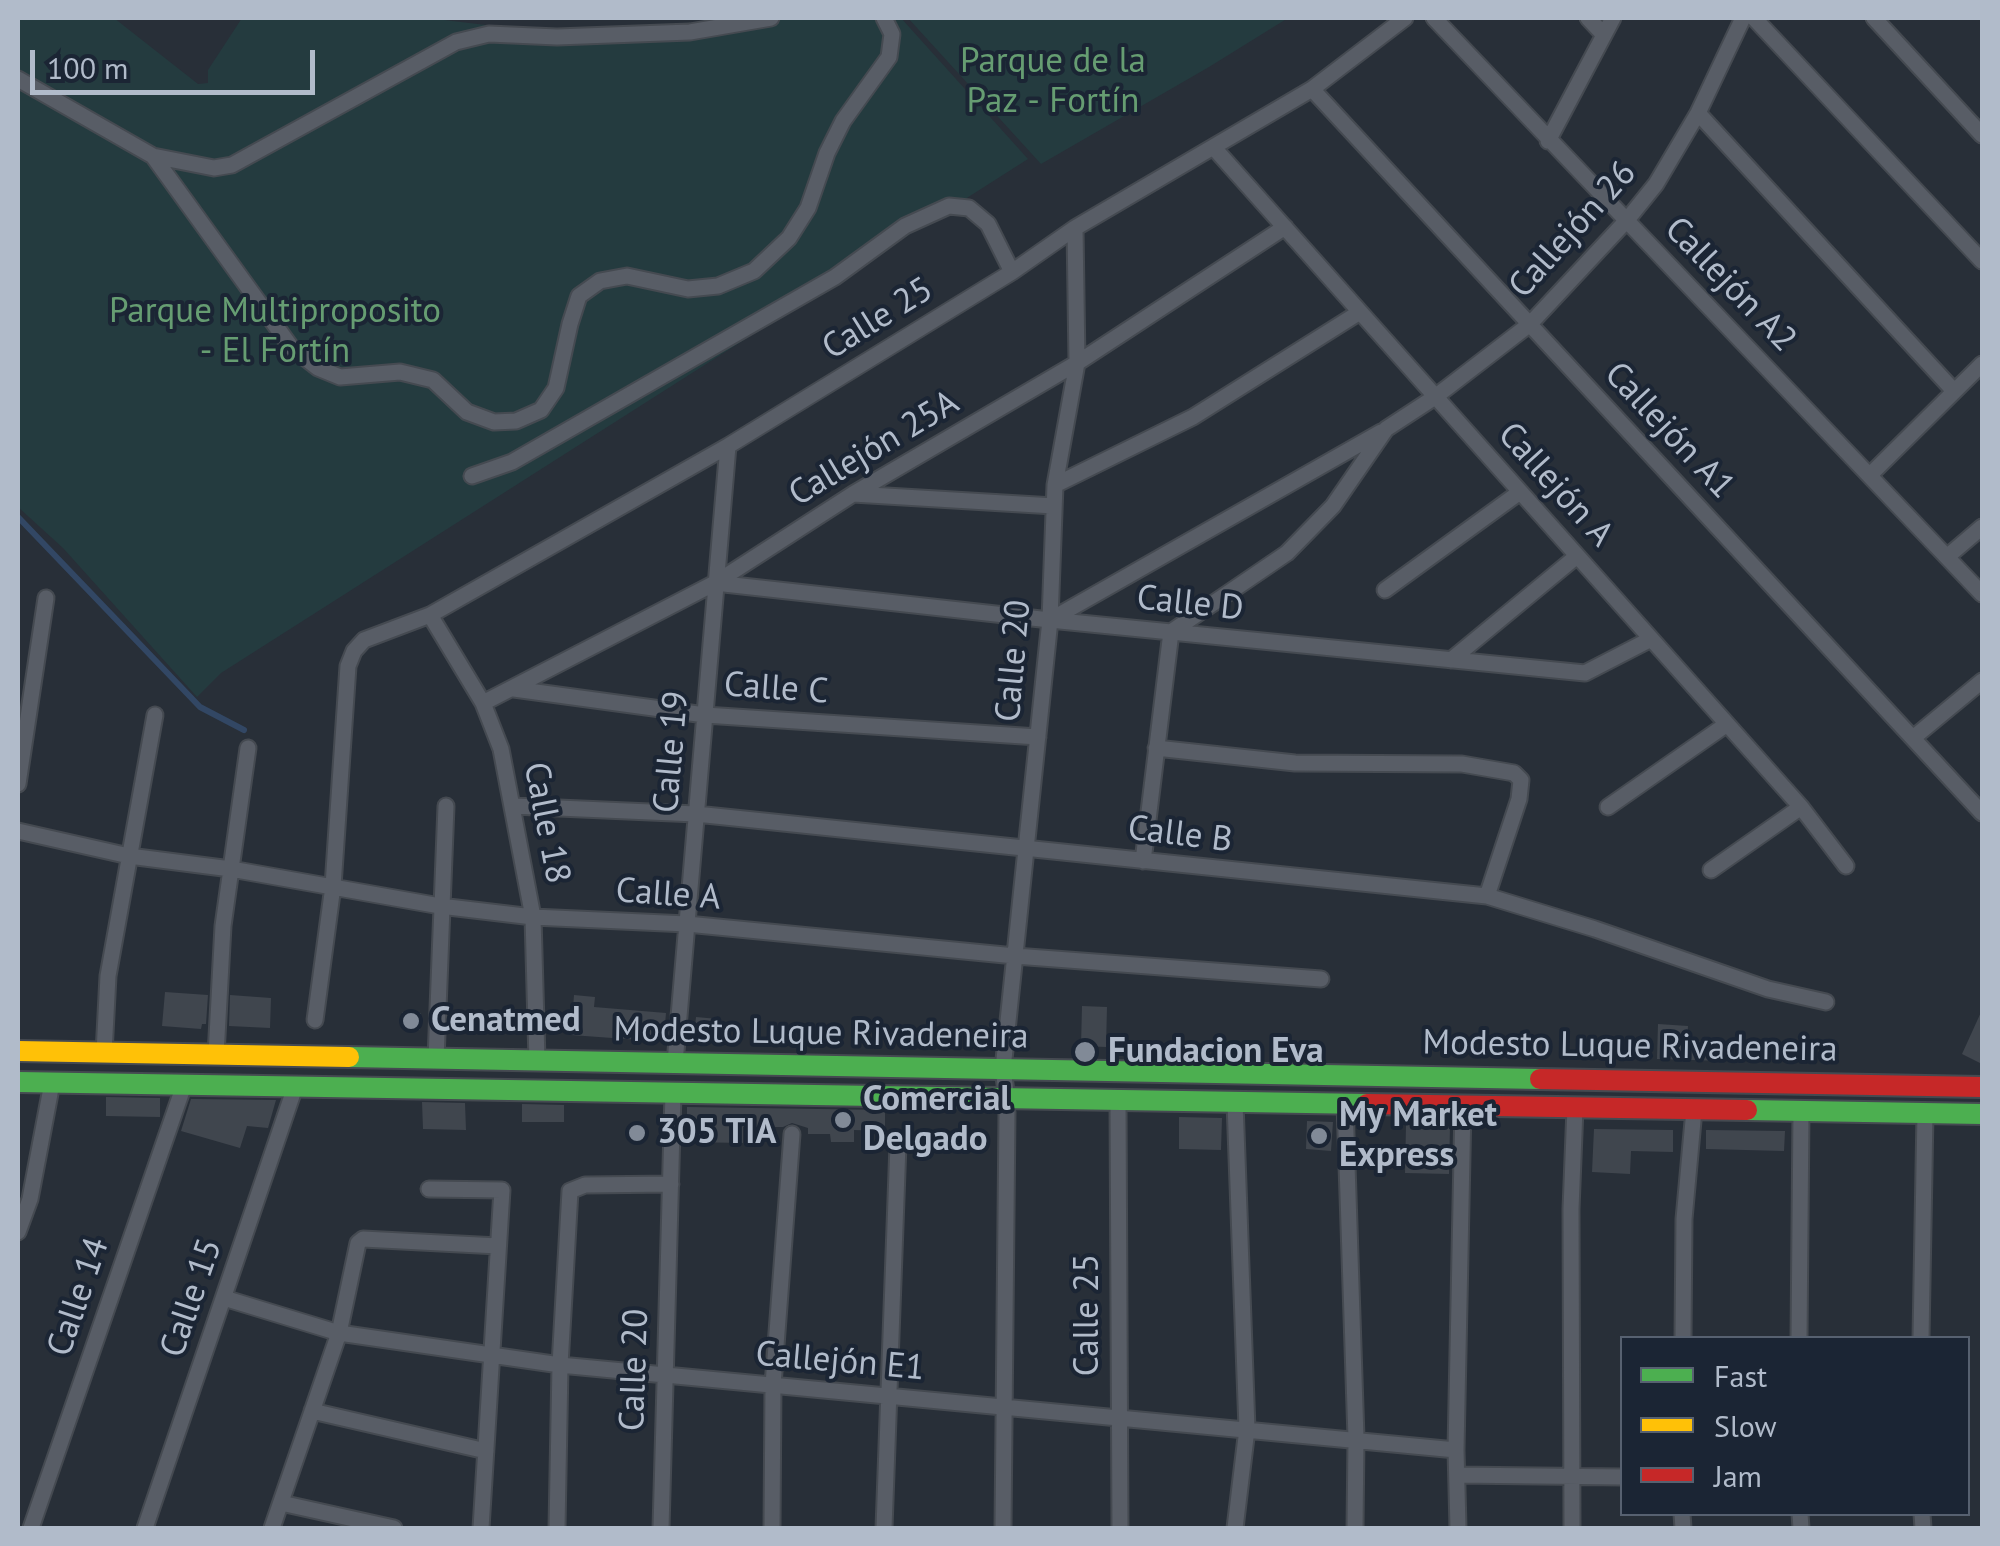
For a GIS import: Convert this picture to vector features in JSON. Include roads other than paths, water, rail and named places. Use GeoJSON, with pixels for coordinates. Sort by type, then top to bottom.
{"type":"FeatureCollection","features":[{"type":"Feature","properties":{"kind":"street"},"geometry":{"type":"LineString","coordinates":[[18,79],[152,156],[214,168],[232,165],[456,42],[489,34],[557,37],[690,32],[771,18]]}},
{"type":"Feature","properties":{"kind":"street"},"geometry":{"type":"LineString","coordinates":[[152,156],[291,347],[318,368],[340,377],[400,372],[433,380],[467,412],[494,422],[516,421],[541,410],[556,388],[580,296],[600,281],[626,276],[688,289],[718,286],[754,271],[789,238],[808,208],[842,122],[888,57],[892,34],[884,18]]}},
{"type":"Feature","properties":{"kind":"street","name":"Calle 25"},"geometry":{"type":"LineString","coordinates":[[333,886],[348,666],[364,640],[430,615],[728,446],[1012,272],[1076,228],[1312,89],[1404,18]]}},
{"type":"Feature","properties":{"kind":"street","name":"Callejón A2"},"geometry":{"type":"LineString","coordinates":[[1434,18],[1982,594]]}},
{"type":"Feature","properties":{"kind":"street"},"geometry":{"type":"LineString","coordinates":[[1588,18],[1604,35]]}},
{"type":"Feature","properties":{"kind":"street"},"geometry":{"type":"LineString","coordinates":[[1548,140],[1613,18]]}},
{"type":"Feature","properties":{"kind":"street","name":"Callejón 26"},"geometry":{"type":"LineString","coordinates":[[1050,620],[1386,430],[1530,324],[1628,220],[1656,184],[1698,113],[1743,18]]}},
{"type":"Feature","properties":{"kind":"street"},"geometry":{"type":"LineString","coordinates":[[1754,18],[1982,261]]}},
{"type":"Feature","properties":{"kind":"street"},"geometry":{"type":"LineString","coordinates":[[1874,18],[1982,136]]}},
{"type":"Feature","properties":{"kind":"street","name":"Callejón A1"},"geometry":{"type":"LineString","coordinates":[[1312,89],[1982,813]]}},
{"type":"Feature","properties":{"kind":"street"},"geometry":{"type":"LineString","coordinates":[[1698,113],[1954,391]]}},
{"type":"Feature","properties":{"kind":"street","name":"Callejón A"},"geometry":{"type":"LineString","coordinates":[[1215,148],[1801,807],[1846,866]]}},
{"type":"Feature","properties":{"kind":"street"},"geometry":{"type":"LineString","coordinates":[[472,476],[512,462],[835,277],[905,226],[948,206],[970,208],[988,224],[1012,272]]}},
{"type":"Feature","properties":{"kind":"street","name":"Calle 20"},"geometry":{"type":"LineString","coordinates":[[1003,1528],[1007,1106],[1003,1069],[1050,620],[1055,485],[1077,363],[1076,228]]}},
{"type":"Feature","properties":{"kind":"street","name":"Callejón 25A"},"geometry":{"type":"LineString","coordinates":[[483,702],[715,583],[853,494],[1077,363],[1285,228]]}},
{"type":"Feature","properties":{"kind":"street"},"geometry":{"type":"LineString","coordinates":[[1055,485],[1193,417],[1360,312]]}},
{"type":"Feature","properties":{"kind":"street"},"geometry":{"type":"LineString","coordinates":[[1870,474],[1982,364]]}},
{"type":"Feature","properties":{"kind":"street","name":"Callejón 26"},"geometry":{"type":"LineString","coordinates":[[1171,632],[1288,553],[1316,527],[1386,430]]}},
{"type":"Feature","properties":{"kind":"street","name":"Calle 19"},"geometry":{"type":"LineString","coordinates":[[675,1063],[728,446]]}},
{"type":"Feature","properties":{"kind":"street"},"geometry":{"type":"LineString","coordinates":[[1385,590],[1520,492]]}},
{"type":"Feature","properties":{"kind":"street"},"geometry":{"type":"LineString","coordinates":[[853,494],[1054,506]]}},
{"type":"Feature","properties":{"kind":"street"},"geometry":{"type":"LineString","coordinates":[[1948,556],[1982,527]]}},
{"type":"Feature","properties":{"kind":"street"},"geometry":{"type":"LineString","coordinates":[[1451,660],[1578,556]]}},
{"type":"Feature","properties":{"kind":"street","name":"Calle D"},"geometry":{"type":"LineString","coordinates":[[715,583],[1584,673],[1652,639]]}},
{"type":"Feature","properties":{"kind":"street"},"geometry":{"type":"LineString","coordinates":[[18,784],[46,598]]}},
{"type":"Feature","properties":{"kind":"street","name":"Calle 18"},"geometry":{"type":"LineString","coordinates":[[430,615],[483,702],[501,749],[534,917],[537,1061]]}},
{"type":"Feature","properties":{"kind":"street"},"geometry":{"type":"LineString","coordinates":[[1142,860],[1171,632]]}},
{"type":"Feature","properties":{"kind":"street"},"geometry":{"type":"LineString","coordinates":[[1913,738],[1982,681]]}},
{"type":"Feature","properties":{"kind":"street","name":"Calle C"},"geometry":{"type":"LineString","coordinates":[[512,689],[705,714],[1038,738]]}},
{"type":"Feature","properties":{"kind":"street"},"geometry":{"type":"LineString","coordinates":[[104,1053],[108,976],[154,715]]}},
{"type":"Feature","properties":{"kind":"street"},"geometry":{"type":"LineString","coordinates":[[1608,807],[1727,724]]}},
{"type":"Feature","properties":{"kind":"street"},"geometry":{"type":"LineString","coordinates":[[216,1055],[223,926],[248,748]]}},
{"type":"Feature","properties":{"kind":"street"},"geometry":{"type":"LineString","coordinates":[[1156,748],[1295,763],[1462,764],[1514,773],[1521,780],[1519,799],[1487,896]]}},
{"type":"Feature","properties":{"kind":"street"},"geometry":{"type":"LineString","coordinates":[[436,1059],[446,806]]}},
{"type":"Feature","properties":{"kind":"street","name":"Calle B"},"geometry":{"type":"LineString","coordinates":[[513,806],[696,814],[1487,896],[1595,928],[1768,989],[1826,1002]]}},
{"type":"Feature","properties":{"kind":"street"},"geometry":{"type":"LineString","coordinates":[[1712,870],[1801,807]]}},
{"type":"Feature","properties":{"kind":"street","name":"Calle A"},"geometry":{"type":"LineString","coordinates":[[18,831],[129,856],[440,906],[534,917],[687,924],[1015,956],[1321,979]]}},
{"type":"Feature","properties":{"kind":"street"},"geometry":{"type":"LineString","coordinates":[[315,1020],[333,886]]}},
{"type":"Feature","properties":{"kind":"street","name":"Modesto Luque Rivadeneira"},"geometry":{"type":"LineString","coordinates":[[18,1051],[1982,1087]]}},
{"type":"Feature","properties":{"kind":"street"},"geometry":{"type":"LineString","coordinates":[[846,1097],[853,1089],[872,1085],[874,1066]]}},
{"type":"Feature","properties":{"kind":"street"},"geometry":{"type":"LineString","coordinates":[[1058,1100],[1060,1082],[1083,1082],[1103,1072]]}},
{"type":"Feature","properties":{"kind":"street"},"geometry":{"type":"LineString","coordinates":[[1637,1108],[1656,1091],[1717,1080]]}},
{"type":"Feature","properties":{"kind":"street","name":"Modesto Luque Rivadeneira"},"geometry":{"type":"LineString","coordinates":[[18,1082],[846,1097],[1007,1106],[1058,1100],[1924,1114],[1980,1109]]}},
{"type":"Feature","properties":{"kind":"street"},"geometry":{"type":"LineString","coordinates":[[18,1232],[30,1199],[52,1082]]}},
{"type":"Feature","properties":{"kind":"street"},"geometry":{"type":"LineString","coordinates":[[1835,1112],[1844,1082]]}},
{"type":"Feature","properties":{"kind":"street","name":"Calle 14"},"geometry":{"type":"LineString","coordinates":[[30,1526],[184,1085]]}},
{"type":"Feature","properties":{"kind":"street","name":"Calle 15"},"geometry":{"type":"LineString","coordinates":[[146,1528],[296,1087]]}},
{"type":"Feature","properties":{"kind":"street","name":"Calle 20"},"geometry":{"type":"LineString","coordinates":[[661,1528],[673,1093]]}},
{"type":"Feature","properties":{"kind":"street","name":"Calle 25"},"geometry":{"type":"LineString","coordinates":[[1118,1101],[1120,1528]]}},
{"type":"Feature","properties":{"kind":"street"},"geometry":{"type":"LineString","coordinates":[[1234,1103],[1246,1429],[1236,1528]]}},
{"type":"Feature","properties":{"kind":"street"},"geometry":{"type":"LineString","coordinates":[[1345,1104],[1356,1438],[1355,1528]]}},
{"type":"Feature","properties":{"kind":"street"},"geometry":{"type":"LineString","coordinates":[[1458,1528],[1456,1450],[1464,1106]]}},
{"type":"Feature","properties":{"kind":"street"},"geometry":{"type":"LineString","coordinates":[[1572,1528],[1571,1209],[1575,1108]]}},
{"type":"Feature","properties":{"kind":"street"},"geometry":{"type":"LineString","coordinates":[[1683,1336],[1684,1219],[1694,1110]]}},
{"type":"Feature","properties":{"kind":"street"},"geometry":{"type":"LineString","coordinates":[[1798,1336],[1801,1112]]}},
{"type":"Feature","properties":{"kind":"street"},"geometry":{"type":"LineString","coordinates":[[1921,1336],[1924,1114]]}},
{"type":"Feature","properties":{"kind":"street"},"geometry":{"type":"LineString","coordinates":[[772,1528],[773,1386],[792,1134]]}},
{"type":"Feature","properties":{"kind":"street"},"geometry":{"type":"LineString","coordinates":[[884,1528],[898,1144]]}},
{"type":"Feature","properties":{"kind":"street"},"geometry":{"type":"LineString","coordinates":[[557,1528],[560,1365],[570,1191],[585,1185],[670,1184]]}},
{"type":"Feature","properties":{"kind":"street"},"geometry":{"type":"LineString","coordinates":[[429,1189],[502,1190],[481,1528]]}},
{"type":"Feature","properties":{"kind":"street"},"geometry":{"type":"LineString","coordinates":[[272,1528],[338,1332],[354,1250],[363,1238],[498,1246]]}},
{"type":"Feature","properties":{"kind":"street","name":"Callejón E1"},"geometry":{"type":"LineString","coordinates":[[224,1298],[338,1332],[560,1365],[1456,1450]]}},
{"type":"Feature","properties":{"kind":"street"},"geometry":{"type":"LineString","coordinates":[[312,1411],[486,1451]]}},
{"type":"Feature","properties":{"kind":"street"},"geometry":{"type":"LineString","coordinates":[[1457,1475],[1620,1477]]}},
{"type":"Feature","properties":{"kind":"street"},"geometry":{"type":"LineString","coordinates":[[281,1503],[394,1528]]}},
{"type":"Feature","properties":{"kind":"waterway"},"geometry":{"type":"LineString","coordinates":[[18,517],[200,707],[244,730]]}},
{"type":"Feature","properties":{"kind":"place","name":"Cenatmed"},"geometry":{"type":"Point","coordinates":[411,1021]}},
{"type":"Feature","properties":{"kind":"place","name":"Fundacion Eva"},"geometry":{"type":"Point","coordinates":[1085,1052]}},
{"type":"Feature","properties":{"kind":"place","name":"Comercial Delgado"},"geometry":{"type":"Point","coordinates":[843,1120]}},
{"type":"Feature","properties":{"kind":"place","name":"305 TIA"},"geometry":{"type":"Point","coordinates":[637,1133]}},
{"type":"Feature","properties":{"kind":"place","name":"My Market Express"},"geometry":{"type":"Point","coordinates":[1319,1136]}},
{"type":"Feature","properties":{"kind":"park label","name":"Parque de la Paz - Fortín"},"geometry":{"type":"Point","coordinates":[1053,82]}},
{"type":"Feature","properties":{"kind":"park label","name":"Parque Multiproposito - El Fortín"},"geometry":{"type":"Point","coordinates":[275,332]}}]}
